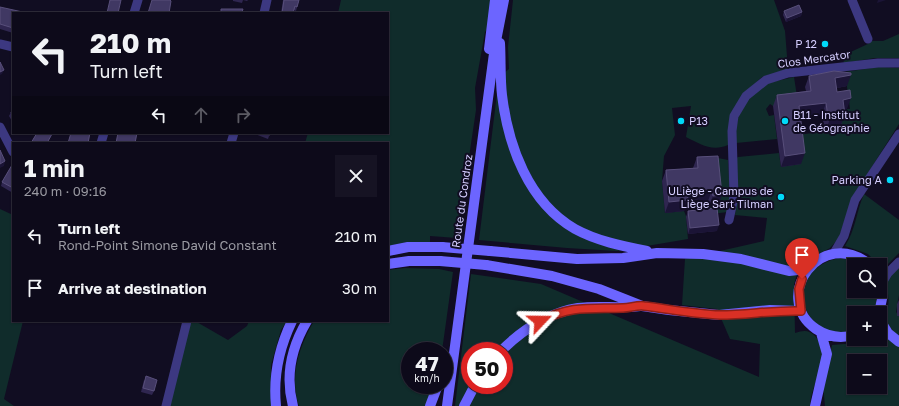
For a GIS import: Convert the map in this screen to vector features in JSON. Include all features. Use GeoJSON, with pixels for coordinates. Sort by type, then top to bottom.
{"type":"FeatureCollection","features":[{"type":"Feature","properties":{"kind":"main road","name":"Route du Condroz"},"geometry":{"type":"LineString","coordinates":[[448,342],[496,0]]}},
{"type":"Feature","properties":{"kind":"main road","name":"Route du Condroz"},"geometry":{"type":"LineString","coordinates":[[447,406],[495,46],[500,30],[504,0]]}},
{"type":"Feature","properties":{"kind":"main road"},"geometry":{"type":"LineString","coordinates":[[500,30],[502,94],[507,125],[514,150],[525,175],[536,193],[554,213],[574,228],[595,238],[618,246],[657,253],[703,254],[741,259],[790,272],[807,269]]}},
{"type":"Feature","properties":{"kind":"main road"},"geometry":{"type":"LineString","coordinates":[[389,251],[408,247],[442,247],[577,259],[623,258],[657,253]]}},
{"type":"Feature","properties":{"kind":"main road"},"geometry":{"type":"LineString","coordinates":[[847,337],[842,338],[821,333],[810,323],[801,311],[799,289],[807,269],[815,262],[834,253],[855,255],[860,258]]}},
{"type":"Feature","properties":{"kind":"main road"},"geometry":{"type":"LineString","coordinates":[[389,264],[409,261],[440,261],[486,265],[552,276],[599,289],[642,306]]}},
{"type":"Feature","properties":{"kind":"main road"},"geometry":{"type":"LineString","coordinates":[[511,342],[528,327],[553,315],[578,308],[624,308],[642,306],[719,315],[784,310],[801,311]]}},
{"type":"Feature","properties":{"kind":"main road"},"geometry":{"type":"LineString","coordinates":[[276,406],[275,391],[277,368],[283,341],[292,322]]}},
{"type":"Feature","properties":{"kind":"main road"},"geometry":{"type":"LineString","coordinates":[[293,406],[288,376],[293,352],[308,322]]}},
{"type":"Feature","properties":{"kind":"main road"},"geometry":{"type":"LineString","coordinates":[[887,331],[899,342]]}},
{"type":"Feature","properties":{"kind":"main road"},"geometry":{"type":"LineString","coordinates":[[815,406],[827,354],[821,333]]}},
{"type":"Feature","properties":{"kind":"main road"},"geometry":{"type":"LineString","coordinates":[[430,406],[435,394]]}},
{"type":"Feature","properties":{"kind":"main road","name":"Route du Condroz"},"geometry":{"type":"LineString","coordinates":[[442,406],[444,394]]}},
{"type":"Feature","properties":{"kind":"main road"},"geometry":{"type":"LineString","coordinates":[[464,406],[470,394]]}},
{"type":"Feature","properties":{"kind":"street"},"geometry":{"type":"LineString","coordinates":[[134,12],[138,0]]}},
{"type":"Feature","properties":{"kind":"street"},"geometry":{"type":"LineString","coordinates":[[264,12],[267,0]]}},
{"type":"Feature","properties":{"kind":"street"},"geometry":{"type":"LineString","coordinates":[[852,0],[868,40]]}},
{"type":"Feature","properties":{"kind":"street"},"geometry":{"type":"LineString","coordinates":[[0,44],[12,47]]}},
{"type":"Feature","properties":{"kind":"street","name":"Clos Mercator"},"geometry":{"type":"LineString","coordinates":[[729,220],[734,198],[732,131],[734,116],[746,96],[766,80],[788,73],[878,63],[899,63]]}},
{"type":"Feature","properties":{"kind":"street"},"geometry":{"type":"LineString","coordinates":[[0,127],[12,150]]}},
{"type":"Feature","properties":{"kind":"street"},"geometry":{"type":"LineString","coordinates":[[834,253],[844,236],[855,200],[899,134]]}},
{"type":"Feature","properties":{"kind":"street"},"geometry":{"type":"LineString","coordinates":[[887,274],[899,262]]}},
{"type":"Feature","properties":{"kind":"street"},"geometry":{"type":"LineString","coordinates":[[166,406],[187,322]]}},
{"type":"Feature","properties":{"kind":"green space"},"geometry":{"type":"Polygon","coordinates":[[[341,0],[491,0],[488,28],[485,32],[475,88],[476,110],[457,238],[430,236],[430,242],[408,242],[389,246],[389,142],[305,142],[308,134],[389,134],[389,12],[338,12],[341,0]]]}},
{"type":"Feature","properties":{"kind":"green space"},"geometry":{"type":"Polygon","coordinates":[[[513,0],[774,0],[785,31],[788,69],[762,77],[745,93],[728,130],[728,145],[717,148],[711,147],[686,137],[691,106],[672,108],[675,135],[664,156],[662,181],[665,213],[684,211],[686,216],[709,214],[709,206],[718,206],[718,158],[728,160],[730,197],[728,212],[686,217],[688,239],[617,251],[479,240],[499,77],[509,69],[508,47],[513,0]]]}},
{"type":"Feature","properties":{"kind":"green space"},"geometry":{"type":"Polygon","coordinates":[[[899,34],[899,58],[875,58],[844,63],[842,56],[870,43],[870,41],[883,41],[899,34]]]}},
{"type":"Feature","properties":{"kind":"green space"},"geometry":{"type":"Polygon","coordinates":[[[878,67],[899,68],[899,124],[852,198],[839,238],[830,248],[813,257],[798,271],[794,284],[795,333],[806,331],[813,334],[820,344],[822,352],[820,370],[813,389],[810,406],[455,406],[461,356],[461,394],[513,394],[513,342],[463,342],[471,274],[541,284],[759,377],[760,344],[730,339],[717,309],[682,305],[685,259],[764,241],[767,218],[735,215],[737,198],[735,159],[738,157],[779,153],[781,167],[797,135],[821,132],[824,128],[827,130],[839,129],[847,109],[850,109],[845,72],[878,67]]]}},
{"type":"Feature","properties":{"kind":"green space"},"geometry":{"type":"Polygon","coordinates":[[[794,77],[798,103],[773,106],[770,104],[766,109],[769,116],[774,115],[777,139],[736,143],[735,133],[738,118],[744,104],[764,84],[794,77]]]}},
{"type":"Feature","properties":{"kind":"green space"},"geometry":{"type":"Polygon","coordinates":[[[864,194],[899,220],[899,253],[887,265],[887,258],[872,258],[868,254],[845,246],[854,227],[864,194]]]}},
{"type":"Feature","properties":{"kind":"green space"},"geometry":{"type":"Polygon","coordinates":[[[0,209],[12,215],[12,322],[23,322],[4,399],[14,406],[0,406],[0,209]]]}},
{"type":"Feature","properties":{"kind":"green space"},"geometry":{"type":"Polygon","coordinates":[[[839,258],[847,259],[847,298],[876,298],[875,306],[847,306],[847,330],[837,332],[823,328],[812,319],[805,306],[803,292],[808,278],[819,266],[839,258]]]}},
{"type":"Feature","properties":{"kind":"green space"},"geometry":{"type":"Polygon","coordinates":[[[405,268],[439,269],[453,272],[443,342],[401,342],[401,394],[431,394],[426,406],[299,406],[296,395],[295,373],[300,351],[314,322],[389,322],[389,270],[405,268]]]}},
{"type":"Feature","properties":{"kind":"green space"},"geometry":{"type":"Polygon","coordinates":[[[899,268],[899,295],[896,312],[899,316],[899,337],[887,321],[887,281],[899,268]]]}},
{"type":"Feature","properties":{"kind":"green space"},"geometry":{"type":"Polygon","coordinates":[[[190,322],[197,322],[228,340],[247,326],[249,322],[286,322],[281,330],[271,365],[271,406],[169,406],[190,322]]]}},
{"type":"Feature","properties":{"kind":"green space"},"geometry":{"type":"Polygon","coordinates":[[[887,333],[899,346],[899,406],[825,406],[823,385],[832,345],[847,344],[847,346],[887,346],[887,333]]]}},
{"type":"Feature","properties":{"kind":"building"},"geometry":{"type":"Polygon","coordinates":[[[110,0],[121,0],[118,12],[107,12],[110,0]]]}},
{"type":"Feature","properties":{"kind":"building"},"geometry":{"type":"Polygon","coordinates":[[[152,0],[171,1],[169,12],[148,12],[152,0]]]}},
{"type":"Feature","properties":{"kind":"building"},"geometry":{"type":"Polygon","coordinates":[[[284,0],[299,0],[297,7],[295,6],[293,12],[282,12],[284,0]]]}},
{"type":"Feature","properties":{"kind":"building"},"geometry":{"type":"Polygon","coordinates":[[[799,5],[802,12],[787,18],[784,11],[799,5]]]}},
{"type":"Feature","properties":{"kind":"building"},"geometry":{"type":"Polygon","coordinates":[[[0,7],[22,12],[12,12],[12,28],[0,24],[0,7]]]}},
{"type":"Feature","properties":{"kind":"building"},"geometry":{"type":"Polygon","coordinates":[[[221,9],[243,9],[242,12],[221,12],[221,9]]]}},
{"type":"Feature","properties":{"kind":"building"},"geometry":{"type":"Polygon","coordinates":[[[0,62],[4,70],[0,72],[0,62]]]}},
{"type":"Feature","properties":{"kind":"building"},"geometry":{"type":"Polygon","coordinates":[[[834,71],[851,73],[851,75],[835,78],[837,92],[850,90],[851,98],[843,100],[845,115],[843,118],[830,119],[828,117],[826,103],[799,106],[805,153],[785,156],[777,95],[811,91],[809,76],[834,71]]]}},
{"type":"Feature","properties":{"kind":"building"},"geometry":{"type":"Polygon","coordinates":[[[36,134],[52,134],[48,142],[32,142],[36,134]]]}},
{"type":"Feature","properties":{"kind":"building"},"geometry":{"type":"Polygon","coordinates":[[[71,134],[90,134],[88,142],[68,142],[71,134]]]}},
{"type":"Feature","properties":{"kind":"building"},"geometry":{"type":"Polygon","coordinates":[[[118,134],[137,134],[135,142],[116,142],[118,134]]]}},
{"type":"Feature","properties":{"kind":"building"},"geometry":{"type":"Polygon","coordinates":[[[0,150],[5,161],[0,164],[0,150]]]}},
{"type":"Feature","properties":{"kind":"building"},"geometry":{"type":"Polygon","coordinates":[[[718,156],[722,195],[713,196],[712,190],[703,190],[703,188],[687,191],[688,200],[669,202],[666,170],[698,168],[697,157],[718,156]]]}},
{"type":"Feature","properties":{"kind":"building"},"geometry":{"type":"Polygon","coordinates":[[[12,165],[12,187],[2,182],[12,165]]]}},
{"type":"Feature","properties":{"kind":"building"},"geometry":{"type":"Polygon","coordinates":[[[717,208],[719,225],[690,228],[688,211],[717,208]]]}},
{"type":"Feature","properties":{"kind":"building"},"geometry":{"type":"Polygon","coordinates":[[[146,376],[157,380],[154,391],[143,388],[146,376]]]}},
{"type":"Feature","properties":{"kind":"place","name":"P 12"},"geometry":{"type":"Point","coordinates":[825,44]}},
{"type":"Feature","properties":{"kind":"place","name":"P13"},"geometry":{"type":"Point","coordinates":[681,121]}},
{"type":"Feature","properties":{"kind":"place","name":"B11 - Institut de Géographie"},"geometry":{"type":"Point","coordinates":[785,121]}},
{"type":"Feature","properties":{"kind":"place","name":"Parking A"},"geometry":{"type":"Point","coordinates":[890,180]}},
{"type":"Feature","properties":{"kind":"place","name":"ULiège - Campus de Liège Sart Tilman"},"geometry":{"type":"Point","coordinates":[781,197]}},
{"type":"Feature","properties":{"kind":"route"},"geometry":{"type":"LineString","coordinates":[[540,321],[553,315],[578,308],[598,307],[624,308],[642,306],[719,315],[742,314],[770,310],[801,311],[799,289],[802,279]]}}]}
